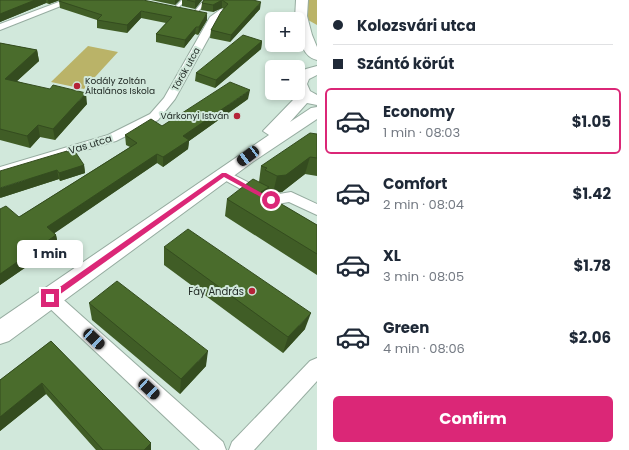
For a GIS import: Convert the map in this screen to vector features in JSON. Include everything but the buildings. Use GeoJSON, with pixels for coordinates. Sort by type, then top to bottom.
{"type":"FeatureCollection","features":[{"type":"Feature","properties":{"kind":"street"},"geometry":{"type":"LineString","coordinates":[[0,27],[72,0]]}},
{"type":"Feature","properties":{"kind":"street"},"geometry":{"type":"LineString","coordinates":[[301,12],[302,0]]}},
{"type":"Feature","properties":{"kind":"street","name":"Török utca"},"geometry":{"type":"LineString","coordinates":[[154,118],[169,99],[218,15],[195,13],[172,8]]}},
{"type":"Feature","properties":{"kind":"street"},"geometry":{"type":"LineString","coordinates":[[306,44],[317,56]]}},
{"type":"Feature","properties":{"kind":"street"},"geometry":{"type":"LineString","coordinates":[[248,156],[301,101],[310,98],[299,84],[301,78],[311,72],[306,65],[306,44]]}},
{"type":"Feature","properties":{"kind":"street"},"geometry":{"type":"LineString","coordinates":[[0,333],[248,156],[317,112]]}},
{"type":"Feature","properties":{"kind":"street","name":"Vas utca"},"geometry":{"type":"LineString","coordinates":[[0,171],[112,138],[154,118]]}},
{"type":"Feature","properties":{"kind":"street"},"geometry":{"type":"LineString","coordinates":[[224,174],[271,200],[291,197],[317,210]]}},
{"type":"Feature","properties":{"kind":"street"},"geometry":{"type":"LineString","coordinates":[[50,298],[215,450]]}},
{"type":"Feature","properties":{"kind":"street"},"geometry":{"type":"LineString","coordinates":[[240,450],[317,367]]}},
{"type":"Feature","properties":{"kind":"lane"},"geometry":{"type":"LineString","coordinates":[[172,8],[184,0]]}},
{"type":"Feature","properties":{"kind":"lane"},"geometry":{"type":"LineString","coordinates":[[195,13],[206,0]]}},
{"type":"Feature","properties":{"kind":"shaded area"},"geometry":{"type":"Polygon","coordinates":[[[302,0],[317,0],[317,25],[305,18],[305,12],[301,12],[302,0]]]}},
{"type":"Feature","properties":{"kind":"shaded area"},"geometry":{"type":"Polygon","coordinates":[[[88,46],[118,52],[84,89],[51,82],[88,46]]]}},
{"type":"Feature","properties":{"kind":"place","name":"Kodály Zoltán Általános Iskola"},"geometry":{"type":"Point","coordinates":[77,86]}},
{"type":"Feature","properties":{"kind":"place","name":"Várkonyi István"},"geometry":{"type":"Point","coordinates":[237,116]}},
{"type":"Feature","properties":{"kind":"place","name":"Fáy András"},"geometry":{"type":"Point","coordinates":[252,291]}},
{"type":"Feature","properties":{"kind":"route"},"geometry":{"type":"LineString","coordinates":[[50,298],[224,174],[271,200]]}}]}
